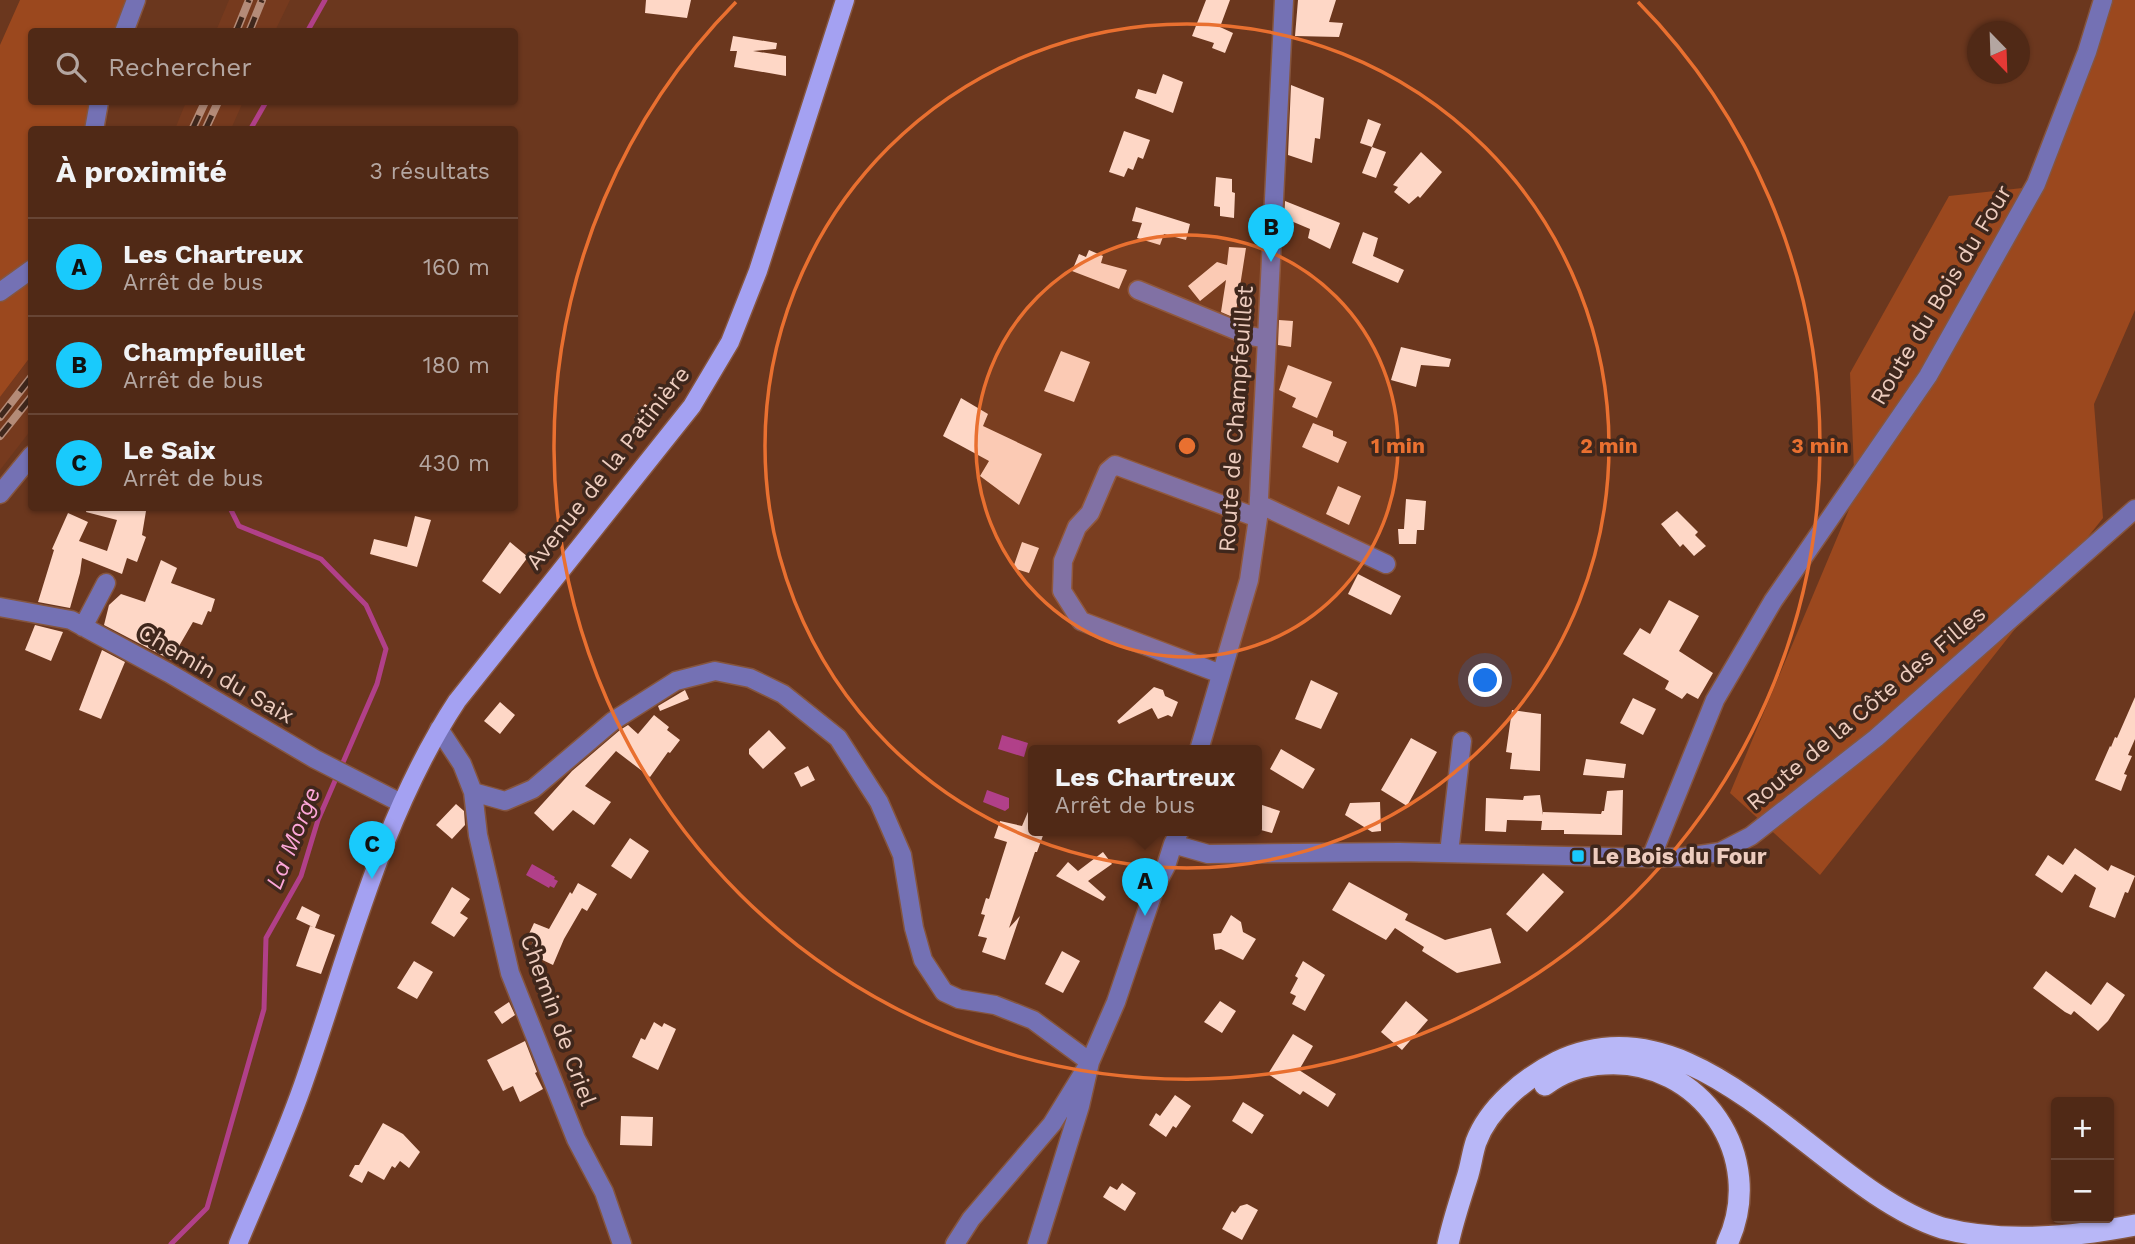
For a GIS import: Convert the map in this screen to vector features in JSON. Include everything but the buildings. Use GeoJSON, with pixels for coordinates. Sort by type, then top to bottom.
{"type":"FeatureCollection","features":[{"type":"Feature","properties":{"kind":"highway"},"geometry":{"type":"LineString","coordinates":[[1448,1244],[1476,1142],[1489,1120],[1507,1098],[1533,1076],[1565,1058],[1605,1049],[1654,1052],[1705,1071],[1735,1088],[1878,1196],[1941,1228],[1984,1237],[2028,1240],[2135,1225]]}},
{"type":"Feature","properties":{"kind":"highway"},"geometry":{"type":"LineString","coordinates":[[1468,1177],[1509,1117],[1550,1081],[1593,1065],[1640,1065],[1670,1076],[1699,1098],[1718,1119],[1732,1147],[1739,1174],[1740,1195],[1737,1217],[1727,1244]]}},
{"type":"Feature","properties":{"kind":"main road","name":"Avenue de la Patinière"},"geometry":{"type":"LineString","coordinates":[[238,1244],[305,1080],[372,879],[401,803],[439,729],[478,672],[692,407],[730,342],[758,271],[845,0]]}},
{"type":"Feature","properties":{"kind":"street"},"geometry":{"type":"LineString","coordinates":[[126,28],[136,0]]}},
{"type":"Feature","properties":{"kind":"street","name":"Route de Champfeuillet"},"geometry":{"type":"LineString","coordinates":[[1201,745],[1249,580],[1259,511],[1284,0]]}},
{"type":"Feature","properties":{"kind":"street","name":"Route du Bois du Four"},"geometry":{"type":"LineString","coordinates":[[1651,858],[1715,700],[1773,601],[1928,376],[2036,184],[2087,52],[2103,0]]}},
{"type":"Feature","properties":{"kind":"street"},"geometry":{"type":"LineString","coordinates":[[95,126],[98,105]]}},
{"type":"Feature","properties":{"kind":"street"},"geometry":{"type":"LineString","coordinates":[[0,292],[28,272]]}},
{"type":"Feature","properties":{"kind":"street"},"geometry":{"type":"LineString","coordinates":[[1138,290],[1250,336],[1267,339]]}},
{"type":"Feature","properties":{"kind":"street"},"geometry":{"type":"LineString","coordinates":[[0,494],[28,460]]}},
{"type":"Feature","properties":{"kind":"street"},"geometry":{"type":"LineString","coordinates":[[1222,674],[1081,621],[1062,591],[1063,561],[1077,527],[1090,513],[1108,471],[1115,465],[1259,511],[1386,564]]}},
{"type":"Feature","properties":{"kind":"street","name":"Route de la Côte des Filles"},"geometry":{"type":"LineString","coordinates":[[1176,837],[1208,854],[1450,853],[1651,858],[1720,852],[1751,836],[1876,738],[2135,509]]}},
{"type":"Feature","properties":{"kind":"street"},"geometry":{"type":"LineString","coordinates":[[83,627],[106,583]]}},
{"type":"Feature","properties":{"kind":"street","name":"Chemin du Saix"},"geometry":{"type":"LineString","coordinates":[[0,607],[71,621],[169,673],[328,766],[401,803]]}},
{"type":"Feature","properties":{"kind":"street"},"geometry":{"type":"LineString","coordinates":[[472,792],[505,801],[533,789],[613,721],[677,681],[715,671],[750,678],[783,694],[838,738],[879,802],[902,855],[914,928],[923,960],[944,992],[959,999],[995,1006],[1033,1020],[1090,1062]]}},
{"type":"Feature","properties":{"kind":"street","name":"Chemin de Criel"},"geometry":{"type":"LineString","coordinates":[[439,729],[463,764],[472,792],[478,835],[510,973],[576,1139],[604,1192],[622,1244]]}},
{"type":"Feature","properties":{"kind":"street"},"geometry":{"type":"LineString","coordinates":[[1450,853],[1462,741]]}},
{"type":"Feature","properties":{"kind":"street"},"geometry":{"type":"LineString","coordinates":[[955,1244],[971,1219],[1052,1124],[1090,1062],[1116,1002],[1155,887],[1176,837]]}},
{"type":"Feature","properties":{"kind":"street"},"geometry":{"type":"LineString","coordinates":[[1037,1244],[1080,1106],[1090,1062]]}},
{"type":"Feature","properties":{"kind":"shaded area"},"geometry":{"type":"Polygon","coordinates":[[[20,0],[137,0],[125,28],[28,28],[28,105],[94,105],[87,126],[28,126],[28,360],[0,397],[0,45],[20,0]]]}},
{"type":"Feature","properties":{"kind":"shaded area"},"geometry":{"type":"Polygon","coordinates":[[[229,0],[290,0],[276,28],[217,28],[229,0]]]}},
{"type":"Feature","properties":{"kind":"shaded area"},"geometry":{"type":"Polygon","coordinates":[[[2095,0],[2135,0],[2135,310],[2094,404],[2103,518],[1820,875],[1730,793],[1855,495],[1850,373],[1949,196],[2042,186],[2095,0]]]}},
{"type":"Feature","properties":{"kind":"shaded area"},"geometry":{"type":"Polygon","coordinates":[[[185,105],[242,105],[232,126],[176,126],[185,105]]]}},
{"type":"Feature","properties":{"kind":"shaded area"},"geometry":{"type":"Polygon","coordinates":[[[28,360],[28,434],[0,470],[0,397],[28,360]]]}},
{"type":"Feature","properties":{"kind":"shaded area"},"geometry":{"type":"Polygon","coordinates":[[[1002,735],[1028,743],[1024,757],[998,749],[1002,735]]]}},
{"type":"Feature","properties":{"kind":"shaded area"},"geometry":{"type":"Polygon","coordinates":[[[987,790],[1009,798],[1009,808],[1005,811],[983,802],[987,790]]]}},
{"type":"Feature","properties":{"kind":"shaded area"},"geometry":{"type":"Polygon","coordinates":[[[532,864],[555,877],[558,881],[554,888],[549,888],[526,875],[532,864]]]}},
{"type":"Feature","properties":{"kind":"waterway","name":"La Morge"},"geometry":{"type":"LineString","coordinates":[[309,28],[325,0]]}},
{"type":"Feature","properties":{"kind":"waterway","name":"La Morge"},"geometry":{"type":"LineString","coordinates":[[252,126],[264,105]]}},
{"type":"Feature","properties":{"kind":"waterway","name":"La Morge"},"geometry":{"type":"LineString","coordinates":[[171,1244],[207,1208],[264,1009],[266,938],[301,876],[318,820],[377,684],[386,649],[366,605],[321,559],[239,526],[232,511]]}},
{"type":"Feature","properties":{"kind":"railway"},"geometry":{"type":"LineString","coordinates":[[238,28],[249,0]]}},
{"type":"Feature","properties":{"kind":"railway"},"geometry":{"type":"LineString","coordinates":[[251,28],[262,0]]}},
{"type":"Feature","properties":{"kind":"railway"},"geometry":{"type":"LineString","coordinates":[[194,126],[204,105]]}},
{"type":"Feature","properties":{"kind":"railway"},"geometry":{"type":"LineString","coordinates":[[207,126],[217,105]]}},
{"type":"Feature","properties":{"kind":"railway"},"geometry":{"type":"LineString","coordinates":[[0,417],[28,381]]}},
{"type":"Feature","properties":{"kind":"railway"},"geometry":{"type":"LineString","coordinates":[[0,436],[28,401]]}},
{"type":"Feature","properties":{"kind":"place","name":"Champfeuillet"},"geometry":{"type":"Point","coordinates":[1271,262]}},
{"type":"Feature","properties":{"kind":"place","name":"Le Bois du Four"},"geometry":{"type":"Point","coordinates":[1578,856]}},
{"type":"Feature","properties":{"kind":"place","name":"Le Saix"},"geometry":{"type":"Point","coordinates":[372,879]}},
{"type":"Feature","properties":{"kind":"place","name":"Les Chartreux"},"geometry":{"type":"Point","coordinates":[1145,916]}}]}
